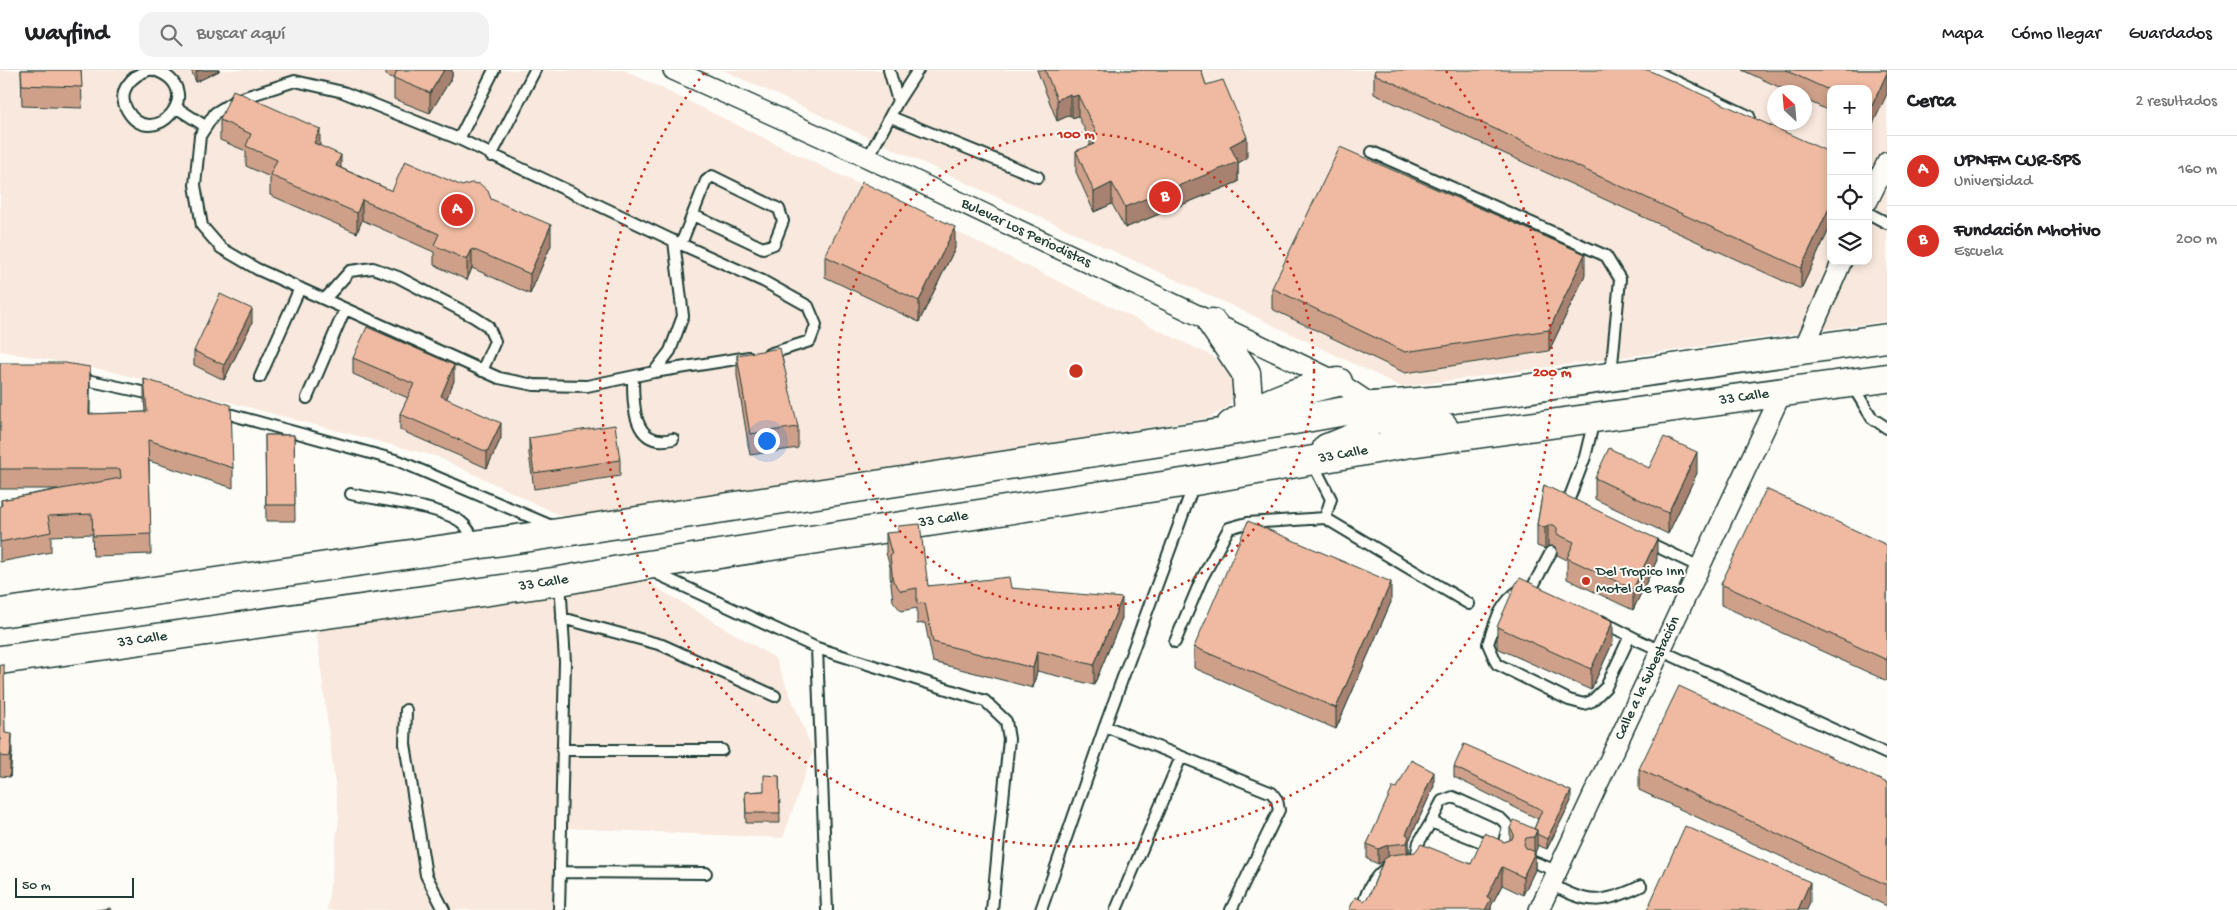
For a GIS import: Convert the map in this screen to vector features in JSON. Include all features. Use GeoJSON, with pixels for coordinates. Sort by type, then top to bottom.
{"type":"FeatureCollection","features":[{"type":"Feature","properties":{"kind":"main road"},"geometry":{"type":"LineString","coordinates":[[1212,323],[1246,373],[1249,413]]}},
{"type":"Feature","properties":{"kind":"main road"},"geometry":{"type":"LineString","coordinates":[[0,613],[565,532],[1220,433],[1374,406],[1454,399],[1887,338]]}},
{"type":"Feature","properties":{"kind":"main road","name":"33 Calle"},"geometry":{"type":"LineString","coordinates":[[0,660],[560,581],[642,566],[1195,480],[1309,456],[1783,390],[1887,378]]}},
{"type":"Feature","properties":{"kind":"main road"},"geometry":{"type":"LineString","coordinates":[[1220,433],[1249,413],[1302,389],[1338,382]]}},
{"type":"Feature","properties":{"kind":"main road"},"geometry":{"type":"LineString","coordinates":[[1374,406],[1379,418],[1385,422],[1416,426],[1512,420],[1542,425]]}},
{"type":"Feature","properties":{"kind":"main road"},"geometry":{"type":"LineString","coordinates":[[1309,456],[1354,438],[1371,423],[1374,417],[1374,406]]}},
{"type":"Feature","properties":{"kind":"street","name":"Bulevar Los Periodistas"},"geometry":{"type":"LineString","coordinates":[[673,70],[868,158],[1338,382],[1359,394],[1374,406]]}},
{"type":"Feature","properties":{"kind":"street"},"geometry":{"type":"LineString","coordinates":[[1872,189],[1878,171]]}},
{"type":"Feature","properties":{"kind":"street"},"geometry":{"type":"LineString","coordinates":[[1803,350],[1840,265]]}},
{"type":"Feature","properties":{"kind":"street","name":"Calle a la Subestación"},"geometry":{"type":"LineString","coordinates":[[1539,910],[1783,390]]}},
{"type":"Feature","properties":{"kind":"lane"},"geometry":{"type":"LineString","coordinates":[[149,70],[136,74],[124,89],[124,104],[131,117],[142,124],[154,125],[170,117],[177,108],[178,90],[167,74],[154,70]]}},
{"type":"Feature","properties":{"kind":"lane"},"geometry":{"type":"LineString","coordinates":[[459,139],[494,70]]}},
{"type":"Feature","properties":{"kind":"lane"},"geometry":{"type":"LineString","coordinates":[[492,156],[535,70]]}},
{"type":"Feature","properties":{"kind":"lane"},"geometry":{"type":"LineString","coordinates":[[889,70],[898,100]]}},
{"type":"Feature","properties":{"kind":"lane"},"geometry":{"type":"LineString","coordinates":[[868,158],[891,117],[898,100],[918,70]]}},
{"type":"Feature","properties":{"kind":"lane"},"geometry":{"type":"LineString","coordinates":[[1652,70],[1759,121]]}},
{"type":"Feature","properties":{"kind":"lane"},"geometry":{"type":"LineString","coordinates":[[295,81],[343,92],[459,139],[678,243],[763,281],[808,306],[816,325],[810,341],[776,353],[654,372],[587,386],[534,385],[499,378],[482,371],[257,269],[220,248],[202,226],[195,184],[200,136],[215,113],[236,100],[295,81]]}},
{"type":"Feature","properties":{"kind":"lane"},"geometry":{"type":"LineString","coordinates":[[177,108],[205,126]]}},
{"type":"Feature","properties":{"kind":"lane"},"geometry":{"type":"LineString","coordinates":[[891,117],[1038,177]]}},
{"type":"Feature","properties":{"kind":"lane"},"geometry":{"type":"LineString","coordinates":[[1372,152],[1606,256],[1620,279],[1611,376]]}},
{"type":"Feature","properties":{"kind":"lane"},"geometry":{"type":"LineString","coordinates":[[654,372],[670,351],[683,316],[678,243],[693,215],[706,181],[712,176],[779,209],[783,221],[774,244],[763,248],[693,215]]}},
{"type":"Feature","properties":{"kind":"lane"},"geometry":{"type":"LineString","coordinates":[[1872,215],[1887,223]]}},
{"type":"Feature","properties":{"kind":"lane"},"geometry":{"type":"LineString","coordinates":[[325,299],[350,271],[373,268],[398,277],[460,308],[488,326],[495,341],[482,371]]}},
{"type":"Feature","properties":{"kind":"lane"},"geometry":{"type":"LineString","coordinates":[[260,377],[300,288]]}},
{"type":"Feature","properties":{"kind":"lane"},"geometry":{"type":"LineString","coordinates":[[307,398],[345,309]]}},
{"type":"Feature","properties":{"kind":"lane"},"geometry":{"type":"LineString","coordinates":[[63,375],[107,383],[164,397]]}},
{"type":"Feature","properties":{"kind":"lane"},"geometry":{"type":"LineString","coordinates":[[633,377],[637,421],[646,437],[660,442],[674,438]]}},
{"type":"Feature","properties":{"kind":"lane"},"geometry":{"type":"LineString","coordinates":[[1850,382],[1872,418],[1887,428]]}},
{"type":"Feature","properties":{"kind":"lane"},"geometry":{"type":"LineString","coordinates":[[211,409],[399,460],[565,532]]}},
{"type":"Feature","properties":{"kind":"lane"},"geometry":{"type":"LineString","coordinates":[[1589,515],[1569,512],[1569,499],[1585,457],[1594,417]]}},
{"type":"Feature","properties":{"kind":"lane"},"geometry":{"type":"LineString","coordinates":[[1309,456],[1331,499],[1325,518]]}},
{"type":"Feature","properties":{"kind":"lane"},"geometry":{"type":"LineString","coordinates":[[1042,910],[1104,726],[1195,480]]}},
{"type":"Feature","properties":{"kind":"lane"},"geometry":{"type":"LineString","coordinates":[[351,494],[435,511],[460,521],[471,533],[476,545]]}},
{"type":"Feature","properties":{"kind":"lane"},"geometry":{"type":"LineString","coordinates":[[1175,642],[1201,580],[1229,528],[1247,523],[1325,518],[1469,604]]}},
{"type":"Feature","properties":{"kind":"lane"},"geometry":{"type":"LineString","coordinates":[[1634,536],[1700,567]]}},
{"type":"Feature","properties":{"kind":"lane"},"geometry":{"type":"LineString","coordinates":[[1551,552],[1537,588],[1522,589],[1510,597],[1497,615],[1488,644],[1498,664],[1569,700],[1584,704],[1592,701],[1606,687],[1630,636]]}},
{"type":"Feature","properties":{"kind":"lane"},"geometry":{"type":"LineString","coordinates":[[642,566],[817,648],[985,701],[1006,721],[1009,739],[992,910]]}},
{"type":"Feature","properties":{"kind":"lane"},"geometry":{"type":"LineString","coordinates":[[559,910],[565,662],[560,581]]}},
{"type":"Feature","properties":{"kind":"lane"},"geometry":{"type":"LineString","coordinates":[[562,618],[662,645],[775,696]]}},
{"type":"Feature","properties":{"kind":"lane"},"geometry":{"type":"LineString","coordinates":[[1595,618],[1630,636],[1887,754]]}},
{"type":"Feature","properties":{"kind":"lane"},"geometry":{"type":"LineString","coordinates":[[817,648],[828,910]]}},
{"type":"Feature","properties":{"kind":"lane"},"geometry":{"type":"LineString","coordinates":[[406,710],[404,744],[426,875],[444,910]]}},
{"type":"Feature","properties":{"kind":"lane"},"geometry":{"type":"LineString","coordinates":[[1104,726],[1272,793],[1277,800],[1279,810],[1232,910]]}},
{"type":"Feature","properties":{"kind":"lane"},"geometry":{"type":"LineString","coordinates":[[562,750],[722,750]]}},
{"type":"Feature","properties":{"kind":"lane"},"geometry":{"type":"LineString","coordinates":[[1116,910],[1181,757]]}},
{"type":"Feature","properties":{"kind":"lane"},"geometry":{"type":"LineString","coordinates":[[1408,865],[1422,855],[1419,842],[1442,801],[1453,797],[1501,819],[1508,826],[1504,851],[1431,822]]}},
{"type":"Feature","properties":{"kind":"lane"},"geometry":{"type":"LineString","coordinates":[[1531,861],[1582,900],[1604,901],[1641,886]]}},
{"type":"Feature","properties":{"kind":"lane"},"geometry":{"type":"LineString","coordinates":[[1363,910],[1364,902],[1374,880],[1390,866],[1395,866]]}},
{"type":"Feature","properties":{"kind":"lane"},"geometry":{"type":"LineString","coordinates":[[560,872],[706,873]]}},
{"type":"Feature","properties":{"kind":"shaded area"},"geometry":{"type":"Polygon","coordinates":[[[0,70],[624,70],[1212,356],[1232,372],[1234,391],[1228,407],[1208,418],[568,519],[438,457],[110,371],[0,351],[0,70]]]}},
{"type":"Feature","properties":{"kind":"shaded area"},"geometry":{"type":"Polygon","coordinates":[[[723,70],[1887,70],[1887,321],[1402,387],[1271,324],[723,70]]]}},
{"type":"Feature","properties":{"kind":"shaded area"},"geometry":{"type":"Polygon","coordinates":[[[622,567],[775,658],[813,751],[783,838],[567,828],[564,910],[327,910],[339,817],[316,629],[622,567]]]}},
{"type":"Feature","properties":{"kind":"building"},"geometry":{"type":"Polygon","coordinates":[[[21,70],[81,70],[82,87],[22,85],[21,70]]]}},
{"type":"Feature","properties":{"kind":"building"},"geometry":{"type":"Polygon","coordinates":[[[397,70],[444,70],[430,93],[394,78],[397,70]]]}},
{"type":"Feature","properties":{"kind":"building"},"geometry":{"type":"Polygon","coordinates":[[[1045,70],[1201,70],[1206,85],[1223,80],[1247,137],[1230,146],[1238,162],[1125,207],[1112,183],[1094,192],[1076,151],[1094,144],[1090,137],[1096,132],[1078,95],[1072,97],[1070,94],[1057,100],[1045,70]]]}},
{"type":"Feature","properties":{"kind":"building"},"geometry":{"type":"Polygon","coordinates":[[[1375,70],[1648,70],[1767,124],[1767,130],[1780,130],[1827,151],[1827,213],[1801,268],[1374,74],[1375,70]]]}},
{"type":"Feature","properties":{"kind":"building"},"geometry":{"type":"Polygon","coordinates":[[[1785,70],[1887,70],[1872,106],[1872,85],[1827,85],[1827,89],[1785,70]]]}},
{"type":"Feature","properties":{"kind":"building"},"geometry":{"type":"Polygon","coordinates":[[[233,90],[320,129],[314,143],[341,155],[336,166],[392,191],[405,161],[462,186],[471,183],[480,184],[488,191],[491,199],[551,225],[530,274],[472,249],[467,260],[434,245],[439,234],[362,200],[357,213],[270,175],[277,160],[246,146],[251,134],[220,120],[233,90]]]}},
{"type":"Feature","properties":{"kind":"building"},"geometry":{"type":"Polygon","coordinates":[[[1340,147],[1585,254],[1549,330],[1405,352],[1272,288],[1340,147]]]}},
{"type":"Feature","properties":{"kind":"building"},"geometry":{"type":"Polygon","coordinates":[[[862,182],[955,227],[919,301],[825,256],[862,182]]]}},
{"type":"Feature","properties":{"kind":"building"},"geometry":{"type":"Polygon","coordinates":[[[220,294],[252,309],[224,365],[194,351],[220,294]]]}},
{"type":"Feature","properties":{"kind":"building"},"geometry":{"type":"Polygon","coordinates":[[[367,327],[454,365],[441,396],[501,423],[487,452],[400,414],[414,384],[353,358],[367,327]]]}},
{"type":"Feature","properties":{"kind":"building"},"geometry":{"type":"Polygon","coordinates":[[[780,348],[798,427],[750,434],[737,355],[780,348]]]}},
{"type":"Feature","properties":{"kind":"building"},"geometry":{"type":"Polygon","coordinates":[[[0,363],[65,363],[90,367],[89,414],[147,412],[144,379],[231,405],[233,468],[148,440],[151,534],[93,536],[92,514],[48,516],[51,532],[0,542],[1,500],[121,478],[120,469],[0,469],[0,363]]]}},
{"type":"Feature","properties":{"kind":"building"},"geometry":{"type":"Polygon","coordinates":[[[615,425],[620,460],[534,473],[529,438],[615,425]]]}},
{"type":"Feature","properties":{"kind":"building"},"geometry":{"type":"Polygon","coordinates":[[[265,435],[294,435],[295,505],[266,505],[265,435]]]}},
{"type":"Feature","properties":{"kind":"building"},"geometry":{"type":"Polygon","coordinates":[[[1664,437],[1697,452],[1668,513],[1595,478],[1609,448],[1649,468],[1664,437]]]}},
{"type":"Feature","properties":{"kind":"building"},"geometry":{"type":"Polygon","coordinates":[[[1544,485],[1657,539],[1633,589],[1567,558],[1574,542],[1557,534],[1557,528],[1554,525],[1548,525],[1545,528],[1537,525],[1544,485]]]}},
{"type":"Feature","properties":{"kind":"building"},"geometry":{"type":"Polygon","coordinates":[[[1766,489],[1887,545],[1887,660],[1721,584],[1766,489]]]}},
{"type":"Feature","properties":{"kind":"building"},"geometry":{"type":"Polygon","coordinates":[[[1248,521],[1391,582],[1336,708],[1194,647],[1248,521]]]}},
{"type":"Feature","properties":{"kind":"building"},"geometry":{"type":"Polygon","coordinates":[[[920,524],[928,586],[1009,577],[1011,588],[1122,598],[1094,665],[1037,651],[1033,668],[933,642],[925,603],[917,604],[917,588],[901,591],[893,581],[890,555],[892,555],[886,533],[898,532],[898,526],[920,524]]]}},
{"type":"Feature","properties":{"kind":"building"},"geometry":{"type":"Polygon","coordinates":[[[1520,578],[1613,621],[1591,669],[1497,627],[1520,578]]]}},
{"type":"Feature","properties":{"kind":"building"},"geometry":{"type":"Polygon","coordinates":[[[0,665],[4,665],[5,733],[12,734],[10,757],[0,756],[0,665]]]}},
{"type":"Feature","properties":{"kind":"building"},"geometry":{"type":"Polygon","coordinates":[[[1679,686],[1887,783],[1887,885],[1639,769],[1679,686]]]}},
{"type":"Feature","properties":{"kind":"building"},"geometry":{"type":"Polygon","coordinates":[[[1464,744],[1571,791],[1547,839],[1537,834],[1537,830],[1534,829],[1542,810],[1454,767],[1464,744]]]}},
{"type":"Feature","properties":{"kind":"building"},"geometry":{"type":"Polygon","coordinates":[[[1411,760],[1434,772],[1406,834],[1409,836],[1407,843],[1388,845],[1378,849],[1367,844],[1393,787],[1397,788],[1411,760]]]}},
{"type":"Feature","properties":{"kind":"building"},"geometry":{"type":"Polygon","coordinates":[[[764,775],[779,776],[780,813],[746,813],[745,792],[764,791],[764,775]]]}},
{"type":"Feature","properties":{"kind":"building"},"geometry":{"type":"Polygon","coordinates":[[[1514,820],[1537,830],[1534,837],[1526,838],[1524,844],[1526,848],[1535,852],[1523,877],[1502,867],[1487,897],[1491,899],[1485,910],[1349,910],[1355,897],[1364,901],[1369,896],[1384,859],[1391,855],[1415,852],[1421,844],[1471,864],[1485,833],[1504,842],[1512,839],[1514,834],[1510,828],[1514,820]]]}},
{"type":"Feature","properties":{"kind":"building"},"geometry":{"type":"Polygon","coordinates":[[[1685,826],[1810,882],[1798,910],[1647,910],[1685,826]]]}},
{"type":"Feature","properties":{"kind":"place","name":"Fundación Mhotivo"},"geometry":{"type":"Point","coordinates":[1165,197]}},
{"type":"Feature","properties":{"kind":"place","name":"UPNFM CUR-SPS"},"geometry":{"type":"Point","coordinates":[457,210]}},
{"type":"Feature","properties":{"kind":"place","name":"Del Tropico Inn Motel de Paso"},"geometry":{"type":"Point","coordinates":[1586,581]}}]}
